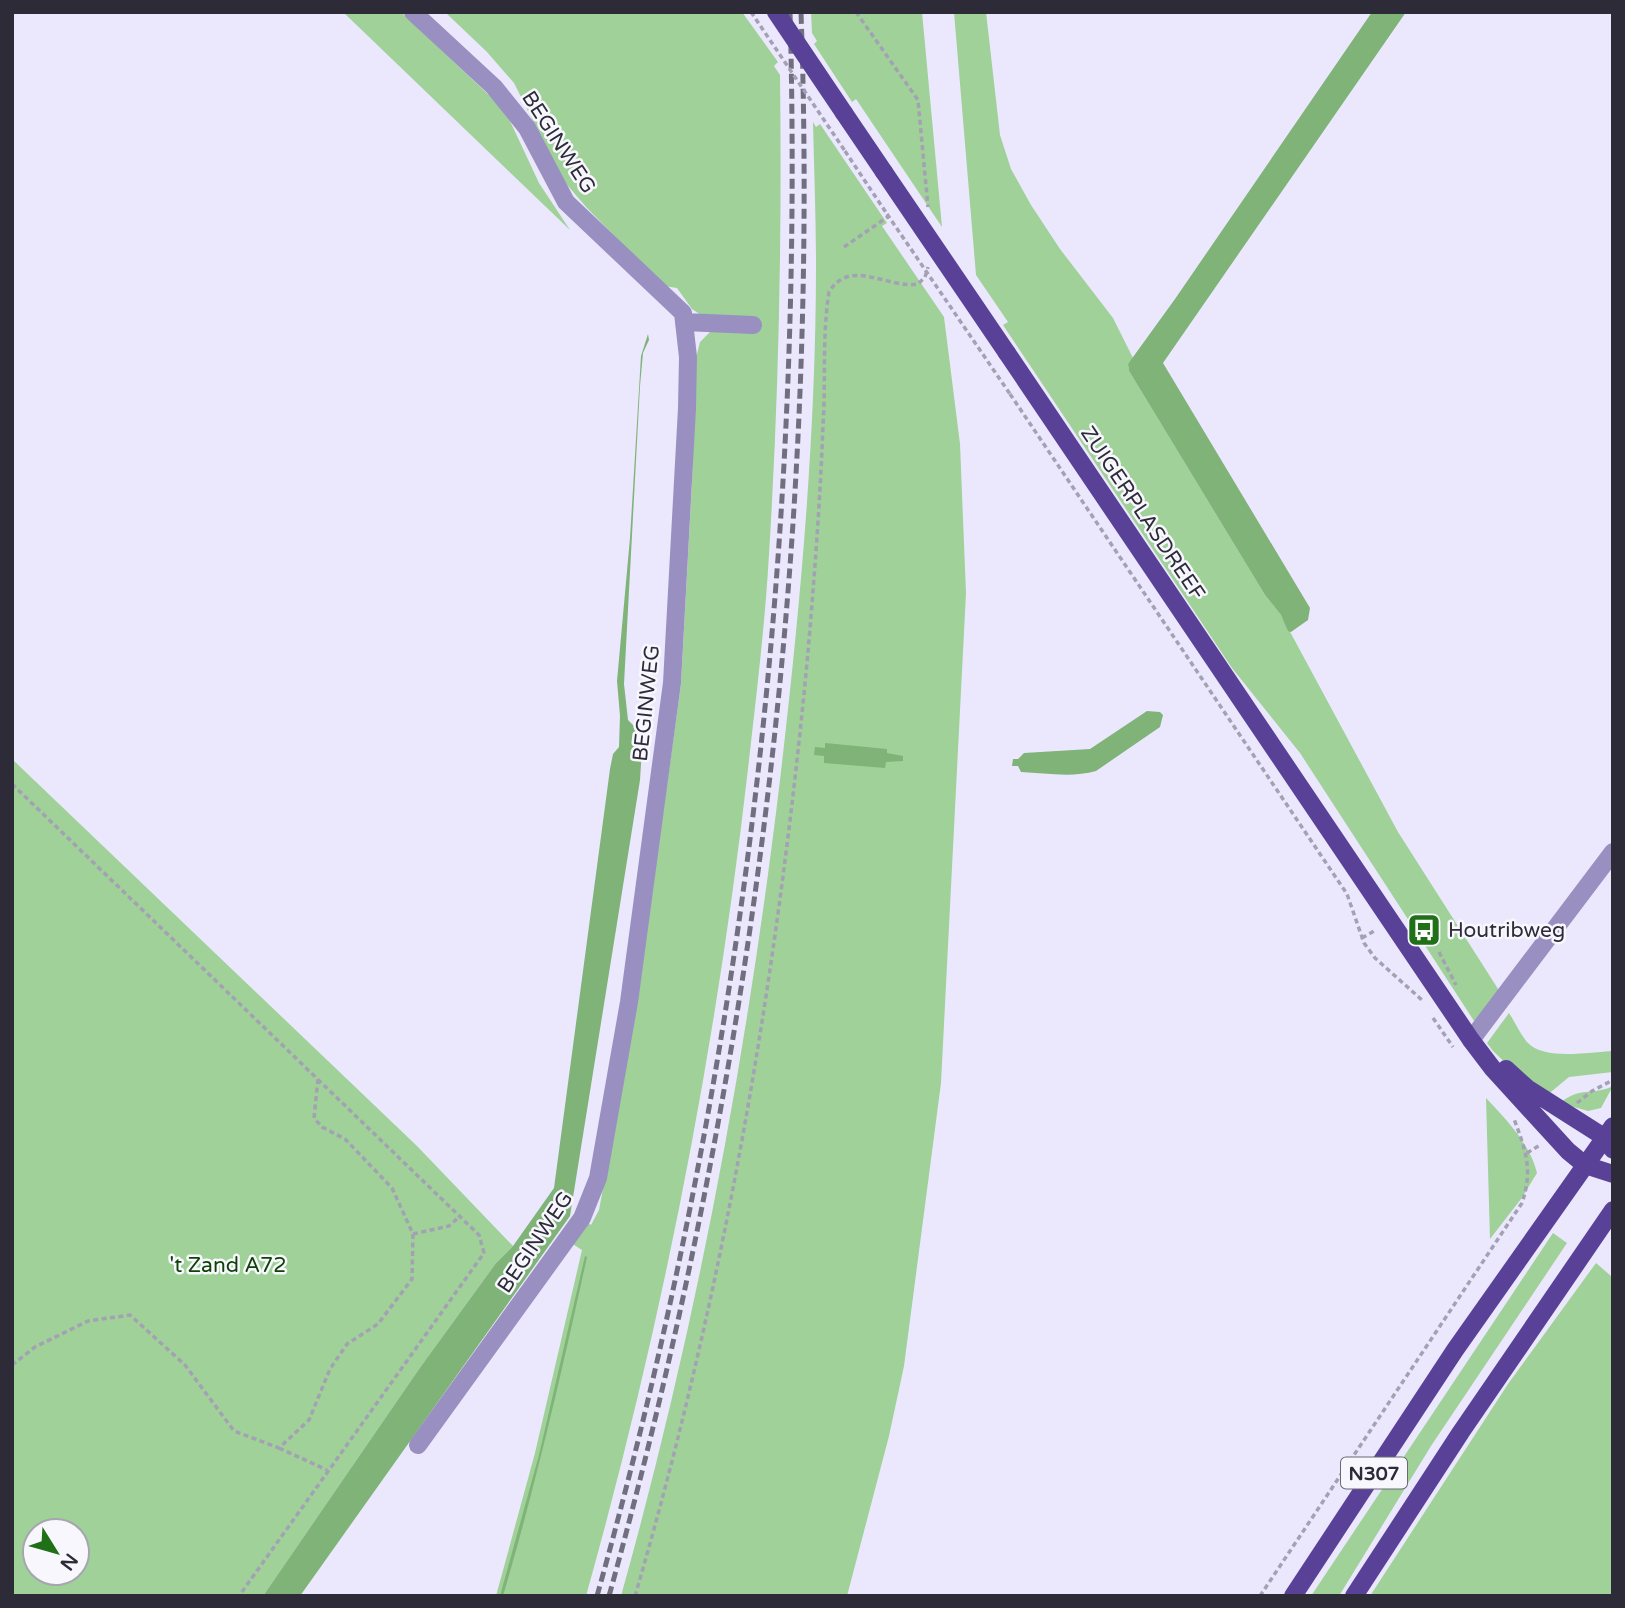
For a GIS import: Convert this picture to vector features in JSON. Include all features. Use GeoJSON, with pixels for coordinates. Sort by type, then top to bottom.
{"type":"FeatureCollection","features":[{"type":"Feature","properties":{"kind":"main road","name":"ZUIGERPLASDREEF"},"geometry":{"type":"LineString","coordinates":[[776,12],[1471,1040],[1493,1069],[1568,1151],[1585,1165],[1613,1174]]}},
{"type":"Feature","properties":{"kind":"main road","name":"ZUIGERPLASDREEF"},"geometry":{"type":"LineString","coordinates":[[1471,1040],[1527,1088],[1610,1138]]}},
{"type":"Feature","properties":{"kind":"main road","name":"N307"},"geometry":{"type":"LineString","coordinates":[[1293,1596],[1455,1350],[1585,1165],[1610,1138]]}},
{"type":"Feature","properties":{"kind":"main road","name":"N307"},"geometry":{"type":"LineString","coordinates":[[1354,1596],[1475,1410],[1613,1210]]}},
{"type":"Feature","properties":{"kind":"lane","name":"BEGINWEG"},"geometry":{"type":"LineString","coordinates":[[413,12],[494,87],[527,128],[566,202],[683,313],[688,357],[672,683],[629,1002],[598,1178],[582,1218],[418,1445]]}},
{"type":"Feature","properties":{"kind":"lane"},"geometry":{"type":"LineString","coordinates":[[684,323],[753,326]]}},
{"type":"Feature","properties":{"kind":"lane"},"geometry":{"type":"LineString","coordinates":[[1471,1040],[1613,852]]}},
{"type":"Feature","properties":{"kind":"path"},"geometry":{"type":"LineString","coordinates":[[751,12],[1346,894],[1362,938],[1375,958],[1423,1001],[1433,1017]]}},
{"type":"Feature","properties":{"kind":"path"},"geometry":{"type":"LineString","coordinates":[[856,12],[918,100],[929,219]]}},
{"type":"Feature","properties":{"kind":"path"},"geometry":{"type":"LineString","coordinates":[[845,247],[888,215]]}},
{"type":"Feature","properties":{"kind":"path"},"geometry":{"type":"LineString","coordinates":[[635,1596],[693,1372],[731,1198],[769,982],[794,790],[807,663],[819,509],[829,292],[839,279],[859,275],[904,285],[918,284],[925,277],[929,258]]}},
{"type":"Feature","properties":{"kind":"path"},"geometry":{"type":"LineString","coordinates":[[12,785],[479,1235],[484,1253],[239,1596]]}},
{"type":"Feature","properties":{"kind":"path"},"geometry":{"type":"LineString","coordinates":[[1362,938],[1374,931]]}},
{"type":"Feature","properties":{"kind":"path"},"geometry":{"type":"LineString","coordinates":[[1439,953],[1458,988]]}},
{"type":"Feature","properties":{"kind":"path"},"geometry":{"type":"LineString","coordinates":[[279,1448],[309,1420],[330,1369],[348,1344],[378,1324],[412,1279],[413,1234],[393,1188],[345,1139],[322,1127],[314,1118],[318,1079]]}},
{"type":"Feature","properties":{"kind":"path"},"geometry":{"type":"LineString","coordinates":[[1260,1596],[1522,1203],[1528,1186],[1527,1153]]}},
{"type":"Feature","properties":{"kind":"path"},"geometry":{"type":"LineString","coordinates":[[413,1234],[449,1226],[459,1217]]}},
{"type":"Feature","properties":{"kind":"path"},"geometry":{"type":"LineString","coordinates":[[12,1365],[35,1348],[88,1321],[130,1315],[185,1365],[234,1431],[327,1470]]}},
{"type":"Feature","properties":{"kind":"green space"},"geometry":{"type":"Polygon","coordinates":[[[343,12],[401,12],[492,98],[510,121],[539,183],[570,230],[343,12]]]}},
{"type":"Feature","properties":{"kind":"green space"},"geometry":{"type":"Polygon","coordinates":[[[445,12],[742,12],[778,62],[774,66],[780,75],[779,314],[772,494],[763,635],[735,874],[684,1186],[639,1392],[586,1596],[496,1596],[535,1453],[582,1250],[571,1243],[585,1221],[591,1225],[599,1210],[636,1008],[681,684],[696,358],[700,342],[711,331],[704,317],[692,309],[677,288],[664,286],[562,179],[514,83],[487,52],[445,12]]]}},
{"type":"Feature","properties":{"kind":"green space"},"geometry":{"type":"Polygon","coordinates":[[[811,12],[922,12],[942,227],[856,99],[852,102],[814,44],[817,41],[812,33],[811,12]]]}},
{"type":"Feature","properties":{"kind":"green space"},"geometry":{"type":"Polygon","coordinates":[[[954,12],[986,12],[1000,135],[1011,169],[1060,249],[1113,318],[1133,358],[1128,364],[1129,371],[1265,595],[1281,615],[1398,832],[1500,992],[1476,1024],[1300,753],[1232,668],[1003,325],[1008,322],[976,275],[954,12]]]}},
{"type":"Feature","properties":{"kind":"green space"},"geometry":{"type":"Polygon","coordinates":[[[813,122],[816,127],[820,124],[887,223],[882,226],[944,317],[960,444],[966,593],[941,1083],[904,1366],[889,1436],[847,1596],[621,1596],[696,1293],[735,1089],[767,883],[794,652],[810,458],[816,264],[813,122]]]}},
{"type":"Feature","properties":{"kind":"green space","name":"'t Zand A72"},"geometry":{"type":"Polygon","coordinates":[[[12,759],[417,1146],[513,1246],[496,1263],[419,1369],[263,1596],[12,1596],[12,759]]]}},
{"type":"Feature","properties":{"kind":"green space"},"geometry":{"type":"Polygon","coordinates":[[[1509,1013],[1527,1042],[1544,1052],[1567,1054],[1613,1051],[1613,1072],[1569,1077],[1546,1096],[1537,1093],[1487,1043],[1509,1013]]]}},
{"type":"Feature","properties":{"kind":"green space"},"geometry":{"type":"Polygon","coordinates":[[[1613,1086],[1601,1108],[1588,1111],[1560,1103],[1580,1093],[1613,1086]]]}},
{"type":"Feature","properties":{"kind":"green space"},"geometry":{"type":"Polygon","coordinates":[[[1486,1098],[1523,1142],[1537,1173],[1490,1239],[1486,1098]]]}},
{"type":"Feature","properties":{"kind":"green space"},"geometry":{"type":"Polygon","coordinates":[[[1553,1233],[1567,1243],[1431,1446],[1339,1596],[1311,1596],[1553,1233]]]}},
{"type":"Feature","properties":{"kind":"green space"},"geometry":{"type":"Polygon","coordinates":[[[1596,1263],[1613,1275],[1613,1596],[1370,1596],[1508,1384],[1596,1263]]]}},
{"type":"Feature","properties":{"kind":"shaded area"},"geometry":{"type":"Polygon","coordinates":[[[1372,12],[1406,12],[1163,363],[1310,608],[1308,620],[1291,632],[1265,595],[1129,371],[1128,364],[1372,12]]]}},
{"type":"Feature","properties":{"kind":"shaded area"},"geometry":{"type":"Polygon","coordinates":[[[648,334],[640,386],[624,684],[628,720],[634,726],[642,728],[643,733],[640,780],[570,1216],[300,1596],[263,1596],[419,1369],[554,1188],[610,769],[613,754],[619,747],[617,681],[630,538],[641,356],[648,334]]]}},
{"type":"Feature","properties":{"kind":"shaded area"},"geometry":{"type":"Polygon","coordinates":[[[1147,711],[1160,712],[1163,715],[1160,727],[1096,771],[1049,774],[1021,772],[1018,766],[1012,766],[1013,759],[1018,759],[1024,753],[1090,749],[1147,711]]]}},
{"type":"Feature","properties":{"kind":"shaded area"},"geometry":{"type":"Polygon","coordinates":[[[825,743],[887,749],[887,753],[903,756],[903,761],[886,762],[885,768],[824,763],[824,756],[814,755],[815,747],[825,748],[825,743]]]}},
{"type":"Feature","properties":{"kind":"shaded area"},"geometry":{"type":"Polygon","coordinates":[[[585,1256],[587,1257],[578,1300],[537,1470],[503,1596],[500,1596],[539,1455],[585,1256]]]}},
{"type":"Feature","properties":{"kind":"railway"},"geometry":{"type":"LineString","coordinates":[[597,1596],[648,1402],[690,1206],[726,1009],[754,811],[774,612],[787,413],[792,213],[790,12]]}},
{"type":"Feature","properties":{"kind":"railway"},"geometry":{"type":"LineString","coordinates":[[609,1596],[659,1402],[702,1207],[738,1010],[766,812],[786,612],[799,412],[804,212],[801,12]]}},
{"type":"Feature","properties":{"kind":"place","name":"Houtribweg"},"geometry":{"type":"Point","coordinates":[1424,930]}}]}
